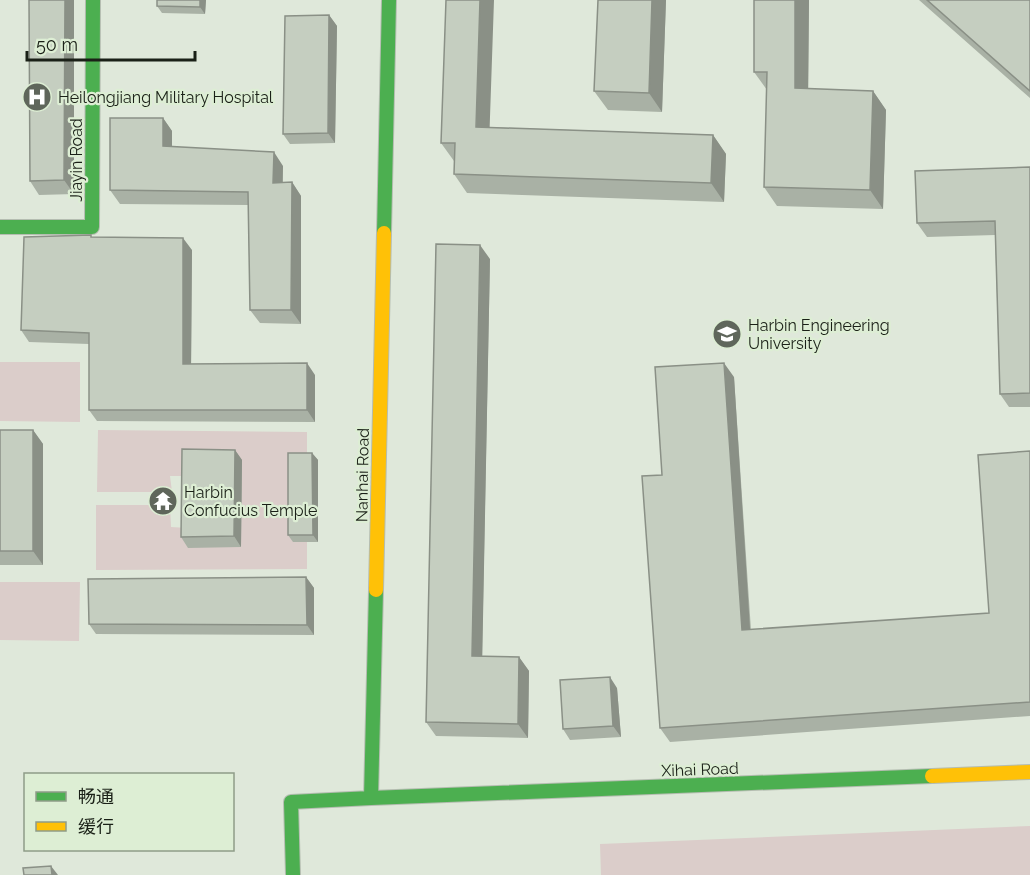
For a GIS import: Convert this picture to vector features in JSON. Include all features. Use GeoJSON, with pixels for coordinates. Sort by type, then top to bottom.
{"type":"FeatureCollection","features":[{"type":"Feature","properties":{"kind":"street","name":"Jiayin Road"},"geometry":{"type":"LineString","coordinates":[[0,227],[92,227],[93,0]]}},
{"type":"Feature","properties":{"kind":"street","name":"Nanhai Road"},"geometry":{"type":"LineString","coordinates":[[371,798],[389,0]]}},
{"type":"Feature","properties":{"kind":"street","name":"Xihai Road"},"geometry":{"type":"LineString","coordinates":[[371,798],[1030,772]]}},
{"type":"Feature","properties":{"kind":"street"},"geometry":{"type":"LineString","coordinates":[[293,875],[291,802],[371,798]]}},
{"type":"Feature","properties":{"kind":"shaded area"},"geometry":{"type":"Polygon","coordinates":[[[0,362],[80,362],[80,422],[0,421],[0,362]]]}},
{"type":"Feature","properties":{"kind":"shaded area"},"geometry":{"type":"Polygon","coordinates":[[[98,430],[307,432],[307,569],[96,570],[96,505],[170,505],[171,527],[188,528],[189,476],[170,476],[172,492],[97,492],[98,430]]]}},
{"type":"Feature","properties":{"kind":"shaded area"},"geometry":{"type":"Polygon","coordinates":[[[0,582],[80,582],[79,641],[0,640],[0,582]]]}},
{"type":"Feature","properties":{"kind":"shaded area"},"geometry":{"type":"Polygon","coordinates":[[[1030,826],[1030,875],[601,875],[600,844],[1030,826]]]}},
{"type":"Feature","properties":{"kind":"building"},"geometry":{"type":"Polygon","coordinates":[[[29,0],[65,0],[64,180],[30,181],[29,0]]]}},
{"type":"Feature","properties":{"kind":"building"},"geometry":{"type":"Polygon","coordinates":[[[157,0],[200,0],[200,7],[157,6],[157,0]]]}},
{"type":"Feature","properties":{"kind":"building"},"geometry":{"type":"Polygon","coordinates":[[[446,0],[480,0],[476,127],[713,135],[711,183],[454,174],[455,143],[441,143],[446,0]]]}},
{"type":"Feature","properties":{"kind":"building"},"geometry":{"type":"Polygon","coordinates":[[[598,0],[652,0],[649,93],[594,91],[598,0]]]}},
{"type":"Feature","properties":{"kind":"building"},"geometry":{"type":"Polygon","coordinates":[[[754,0],[795,0],[795,88],[873,91],[870,190],[764,187],[767,72],[754,72],[754,0]]]}},
{"type":"Feature","properties":{"kind":"building"},"geometry":{"type":"Polygon","coordinates":[[[927,0],[1030,0],[1030,91],[927,0]]]}},
{"type":"Feature","properties":{"kind":"building"},"geometry":{"type":"Polygon","coordinates":[[[329,15],[328,133],[283,134],[285,16],[329,15]]]}},
{"type":"Feature","properties":{"kind":"building"},"geometry":{"type":"Polygon","coordinates":[[[110,118],[163,118],[163,146],[274,152],[273,183],[292,182],[291,310],[250,310],[248,192],[110,190],[110,118]]]}},
{"type":"Feature","properties":{"kind":"building"},"geometry":{"type":"Polygon","coordinates":[[[1030,167],[1030,393],[1000,394],[995,221],[917,223],[915,171],[1030,167]]]}},
{"type":"Feature","properties":{"kind":"building"},"geometry":{"type":"Polygon","coordinates":[[[91,235],[91,237],[183,238],[183,364],[307,363],[307,410],[89,410],[89,333],[21,330],[24,237],[91,235]]]}},
{"type":"Feature","properties":{"kind":"building"},"geometry":{"type":"Polygon","coordinates":[[[436,244],[480,245],[472,656],[519,657],[518,724],[426,722],[436,244]]]}},
{"type":"Feature","properties":{"kind":"building"},"geometry":{"type":"Polygon","coordinates":[[[724,363],[742,630],[989,613],[978,455],[1030,451],[1030,702],[660,728],[642,476],[662,475],[655,367],[724,363]]]}},
{"type":"Feature","properties":{"kind":"building"},"geometry":{"type":"Polygon","coordinates":[[[0,430],[33,430],[33,551],[0,551],[0,430]]]}},
{"type":"Feature","properties":{"kind":"building"},"geometry":{"type":"Polygon","coordinates":[[[182,449],[235,450],[234,536],[181,537],[182,449]]]}},
{"type":"Feature","properties":{"kind":"building"},"geometry":{"type":"Polygon","coordinates":[[[288,453],[312,453],[313,535],[288,535],[288,453]]]}},
{"type":"Feature","properties":{"kind":"building"},"geometry":{"type":"Polygon","coordinates":[[[306,577],[307,625],[89,624],[88,579],[306,577]]]}},
{"type":"Feature","properties":{"kind":"building"},"geometry":{"type":"Polygon","coordinates":[[[610,677],[613,726],[563,729],[560,680],[610,677]]]}},
{"type":"Feature","properties":{"kind":"building"},"geometry":{"type":"Polygon","coordinates":[[[51,866],[52,875],[24,875],[23,868],[51,866]]]}},
{"type":"Feature","properties":{"kind":"traffic: fast"},"geometry":{"type":"LineString","coordinates":[[0,227],[92,227],[93,0]]}},
{"type":"Feature","properties":{"kind":"traffic: fast"},"geometry":{"type":"LineString","coordinates":[[384,233],[389,0]]}},
{"type":"Feature","properties":{"kind":"traffic: fast"},"geometry":{"type":"LineString","coordinates":[[293,875],[291,802],[371,798],[376,590]]}},
{"type":"Feature","properties":{"kind":"traffic: fast"},"geometry":{"type":"LineString","coordinates":[[371,798],[932,776]]}},
{"type":"Feature","properties":{"kind":"traffic: slow"},"geometry":{"type":"LineString","coordinates":[[376,590],[384,233]]}},
{"type":"Feature","properties":{"kind":"traffic: slow"},"geometry":{"type":"LineString","coordinates":[[932,776],[1030,772]]}},
{"type":"Feature","properties":{"kind":"place","name":"Heilongjiang Military Hospital"},"geometry":{"type":"Point","coordinates":[37,97]}},
{"type":"Feature","properties":{"kind":"place","name":"Harbin Engineering University"},"geometry":{"type":"Point","coordinates":[727,334]}},
{"type":"Feature","properties":{"kind":"place","name":"Harbin Confucius Temple"},"geometry":{"type":"Point","coordinates":[163,501]}}]}
